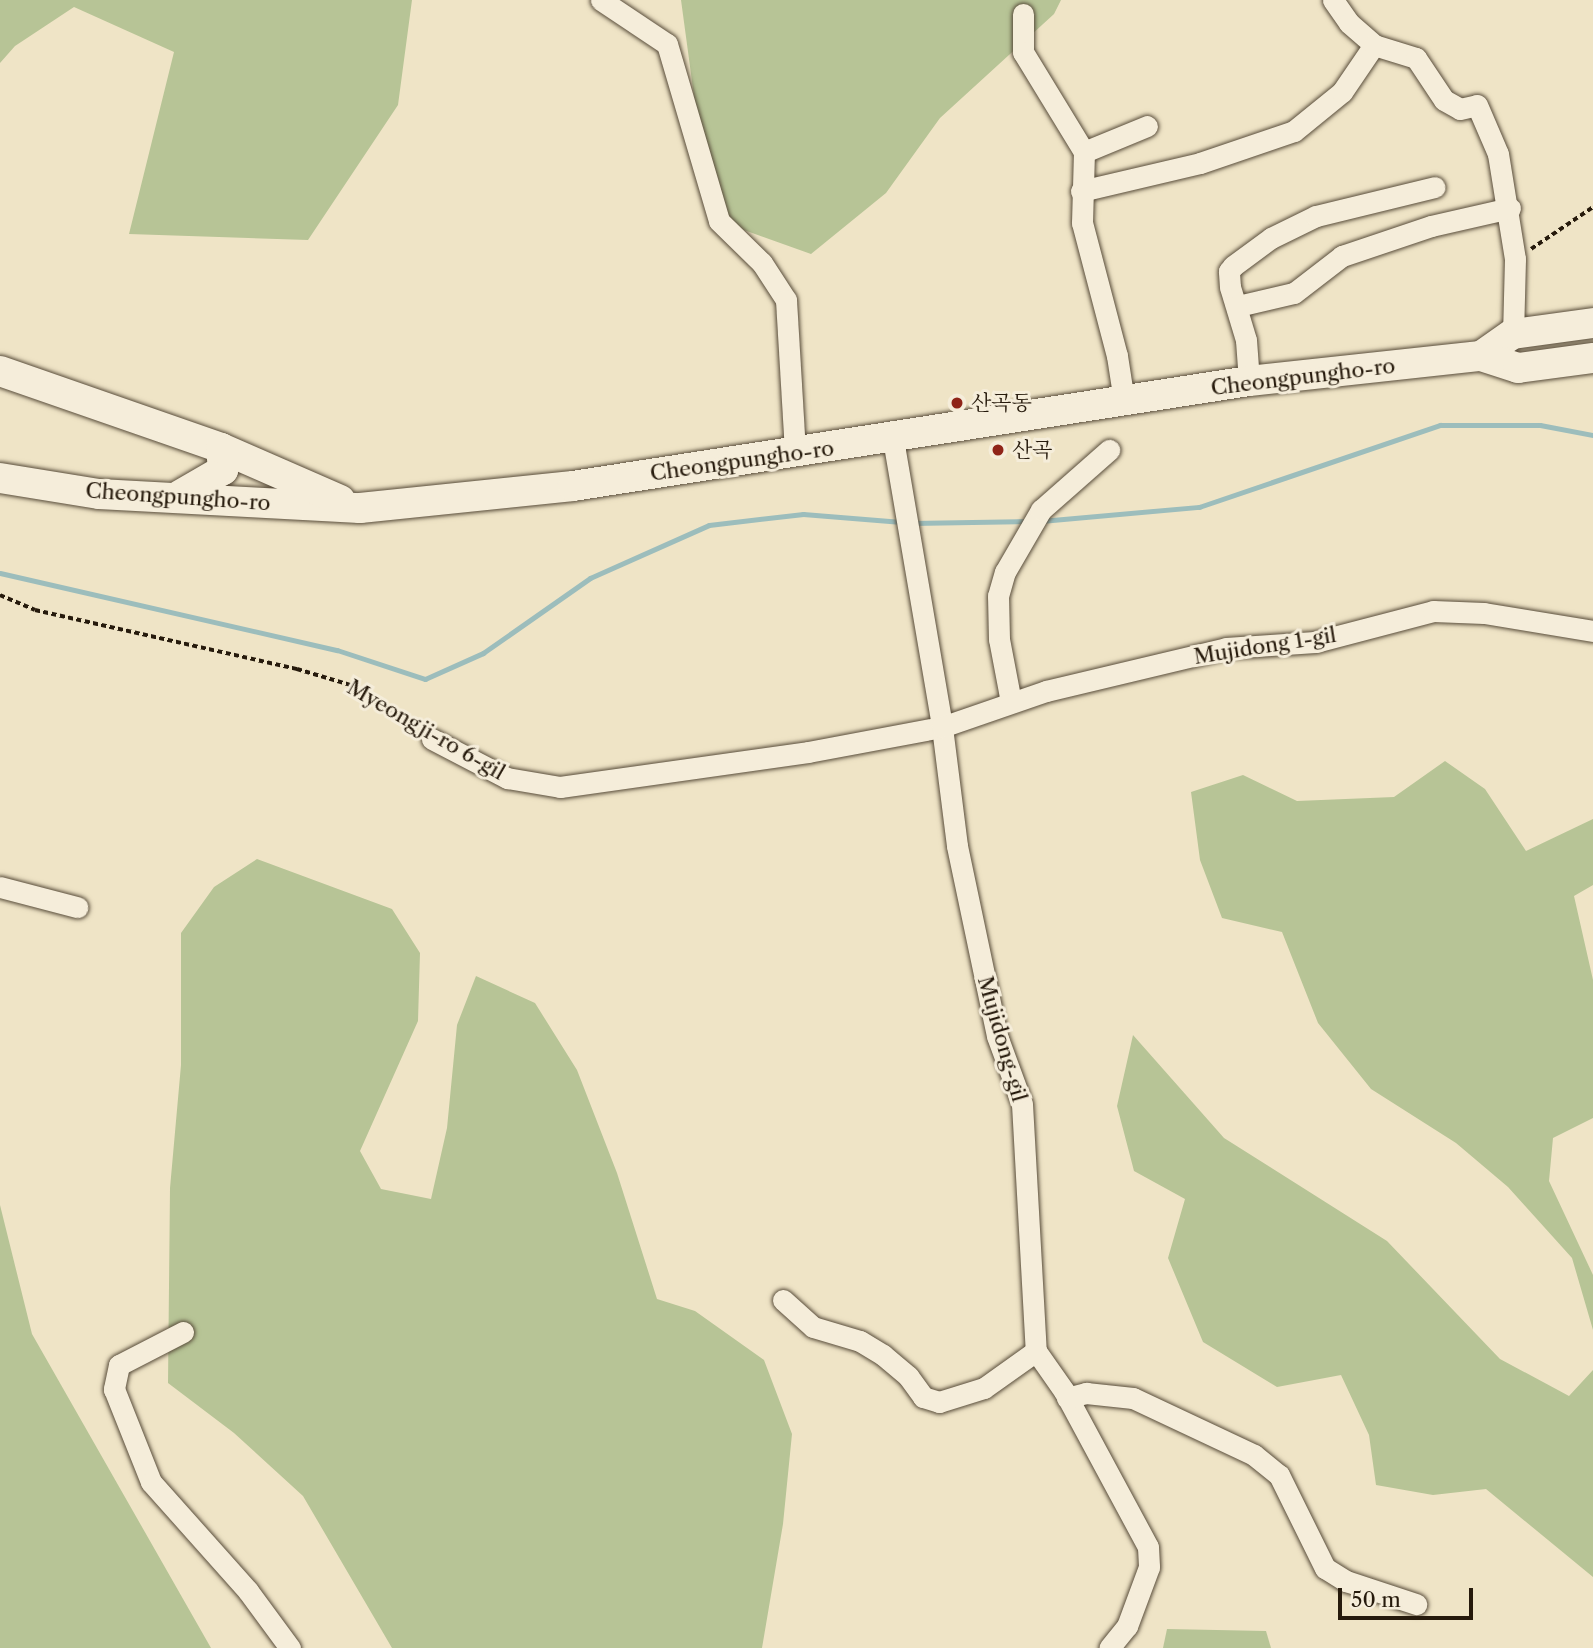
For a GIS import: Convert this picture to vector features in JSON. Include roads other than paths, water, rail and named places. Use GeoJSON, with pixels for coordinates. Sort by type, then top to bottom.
{"type":"FeatureCollection","features":[{"type":"Feature","properties":{"kind":"main road","name":"Cheongpungho-ro"},"geometry":{"type":"LineString","coordinates":[[1481,356],[1513,334],[1593,323]]}},
{"type":"Feature","properties":{"kind":"main road","name":"Cheongpungho-ro"},"geometry":{"type":"LineString","coordinates":[[0,478],[99,494],[360,508],[573,486],[893,439],[1250,381],[1481,356],[1518,368],[1593,358]]}},
{"type":"Feature","properties":{"kind":"main road"},"geometry":{"type":"LineString","coordinates":[[0,371],[221,448],[360,508]]}},
{"type":"Feature","properties":{"kind":"main road"},"geometry":{"type":"LineString","coordinates":[[177,497],[223,470],[221,448]]}},
{"type":"Feature","properties":{"kind":"street"},"geometry":{"type":"LineString","coordinates":[[601,0],[667,44],[719,222],[762,262],[786,300],[795,453]]}},
{"type":"Feature","properties":{"kind":"street"},"geometry":{"type":"LineString","coordinates":[[1333,0],[1349,23],[1374,45],[1416,58],[1444,100],[1460,109],[1477,105],[1498,154],[1510,208],[1515,259],[1513,334]]}},
{"type":"Feature","properties":{"kind":"street"},"geometry":{"type":"LineString","coordinates":[[1023,14],[1023,52],[1084,152],[1082,223],[1117,356],[1124,401]]}},
{"type":"Feature","properties":{"kind":"street"},"geometry":{"type":"LineString","coordinates":[[1081,191],[1211,160],[1294,131],[1342,92],[1374,45]]}},
{"type":"Feature","properties":{"kind":"street"},"geometry":{"type":"LineString","coordinates":[[1084,152],[1147,126]]}},
{"type":"Feature","properties":{"kind":"street"},"geometry":{"type":"LineString","coordinates":[[1250,381],[1238,306],[1229,271],[1271,238],[1316,216],[1435,187]]}},
{"type":"Feature","properties":{"kind":"street"},"geometry":{"type":"LineString","coordinates":[[1238,306],[1294,293],[1342,256],[1431,226],[1510,208]]}},
{"type":"Feature","properties":{"kind":"street","name":"Mujidong-gil"},"geometry":{"type":"LineString","coordinates":[[893,439],[907,505],[965,887],[997,1036],[1022,1104],[1036,1351]]}},
{"type":"Feature","properties":{"kind":"street"},"geometry":{"type":"LineString","coordinates":[[1012,702],[999,639],[998,596],[1005,572],[1041,510],[1109,450]]}},
{"type":"Feature","properties":{"kind":"street","name":"Mujidong 1-gil"},"geometry":{"type":"LineString","coordinates":[[942,727],[1012,702],[1226,648],[1315,642],[1433,611],[1484,613],[1593,631]]}},
{"type":"Feature","properties":{"kind":"street","name":"Myeongji-ro 6-gil"},"geometry":{"type":"LineString","coordinates":[[432,739],[507,778],[560,786],[808,752],[942,727]]}},
{"type":"Feature","properties":{"kind":"street"},"geometry":{"type":"LineString","coordinates":[[0,887],[77,907]]}},
{"type":"Feature","properties":{"kind":"street"},"geometry":{"type":"LineString","coordinates":[[783,1300],[813,1327],[860,1341],[883,1355],[908,1376],[923,1397],[939,1402],[984,1388],[1036,1351],[1068,1398],[1148,1547],[1149,1567],[1131,1614],[1110,1648]]}},
{"type":"Feature","properties":{"kind":"street"},"geometry":{"type":"LineString","coordinates":[[183,1332],[118,1365],[114,1390],[151,1482],[248,1591],[290,1648]]}},
{"type":"Feature","properties":{"kind":"street"},"geometry":{"type":"LineString","coordinates":[[1068,1398],[1086,1393],[1133,1398],[1254,1455],[1279,1475],[1325,1568],[1346,1581],[1416,1604]]}},
{"type":"Feature","properties":{"kind":"waterway"},"geometry":{"type":"LineString","coordinates":[[1041,521],[1199,507],[1440,425],[1540,425],[1593,435]]}},
{"type":"Feature","properties":{"kind":"waterway"},"geometry":{"type":"LineString","coordinates":[[0,573],[337,650],[425,679],[483,653],[590,578],[709,525],[803,514],[902,522]]}},
{"type":"Feature","properties":{"kind":"waterway"},"geometry":{"type":"LineString","coordinates":[[912,523],[1028,521]]}},
{"type":"Feature","properties":{"kind":"place","name":"산곡동"},"geometry":{"type":"Point","coordinates":[957,403]}},
{"type":"Feature","properties":{"kind":"place","name":"산곡"},"geometry":{"type":"Point","coordinates":[998,450]}}]}
